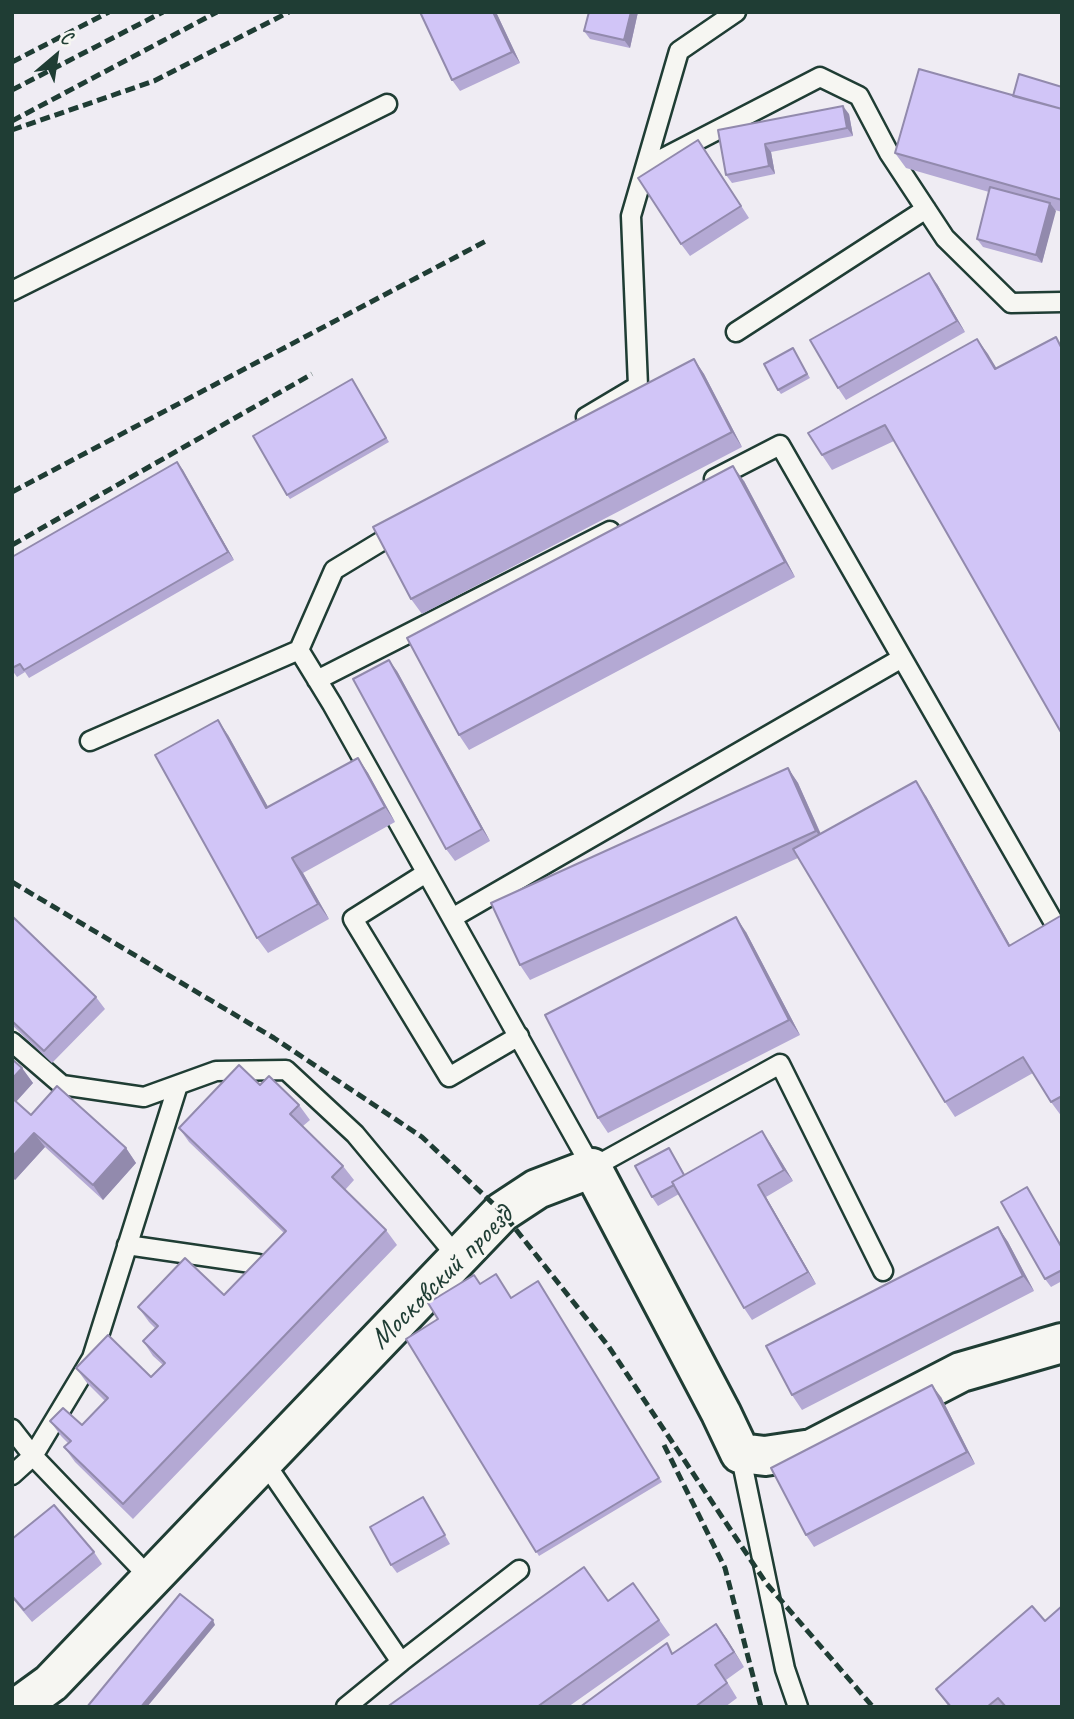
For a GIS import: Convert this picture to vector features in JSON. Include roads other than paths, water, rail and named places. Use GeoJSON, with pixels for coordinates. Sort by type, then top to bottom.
{"type":"FeatureCollection","features":[{"type":"Feature","properties":{"kind":"street","name":"Московский проезд"},"geometry":{"type":"LineString","coordinates":[[18,1707],[51,1683],[502,1212],[537,1189],[592,1168]]}},
{"type":"Feature","properties":{"kind":"street"},"geometry":{"type":"LineString","coordinates":[[592,1168],[740,1452],[765,1457],[812,1449],[961,1372],[1061,1346]]}},
{"type":"Feature","properties":{"kind":"lane"},"geometry":{"type":"LineString","coordinates":[[568,428],[638,386],[631,216],[679,51],[736,12]]}},
{"type":"Feature","properties":{"kind":"lane"},"geometry":{"type":"LineString","coordinates":[[646,167],[820,77],[859,96],[889,153],[945,238],[1011,303],[1057,305]]}},
{"type":"Feature","properties":{"kind":"lane"},"geometry":{"type":"LineString","coordinates":[[12,292],[387,104]]}},
{"type":"Feature","properties":{"kind":"lane"},"geometry":{"type":"LineString","coordinates":[[736,332],[926,209]]}},
{"type":"Feature","properties":{"kind":"lane"},"geometry":{"type":"LineString","coordinates":[[695,489],[780,445],[1053,920]]}},
{"type":"Feature","properties":{"kind":"lane"},"geometry":{"type":"LineString","coordinates":[[90,741],[299,650],[334,570],[416,521]]}},
{"type":"Feature","properties":{"kind":"lane"},"geometry":{"type":"LineString","coordinates":[[317,680],[621,526]]}},
{"type":"Feature","properties":{"kind":"lane"},"geometry":{"type":"LineString","coordinates":[[299,650],[592,1168],[780,1064],[883,1271]]}},
{"type":"Feature","properties":{"kind":"lane"},"geometry":{"type":"LineString","coordinates":[[452,918],[902,658]]}},
{"type":"Feature","properties":{"kind":"lane"},"geometry":{"type":"LineString","coordinates":[[426,873],[353,919],[449,1077],[519,1036]]}},
{"type":"Feature","properties":{"kind":"lane"},"geometry":{"type":"LineString","coordinates":[[12,1042],[62,1085],[144,1097],[216,1071],[286,1070],[355,1134],[458,1258]]}},
{"type":"Feature","properties":{"kind":"lane"},"geometry":{"type":"LineString","coordinates":[[12,1475],[33,1456],[92,1358],[178,1085]]}},
{"type":"Feature","properties":{"kind":"lane"},"geometry":{"type":"LineString","coordinates":[[127,1245],[258,1264]]}},
{"type":"Feature","properties":{"kind":"lane"},"geometry":{"type":"LineString","coordinates":[[12,1429],[33,1456],[150,1578]]}},
{"type":"Feature","properties":{"kind":"lane"},"geometry":{"type":"LineString","coordinates":[[740,1452],[785,1669],[798,1707]]}},
{"type":"Feature","properties":{"kind":"lane"},"geometry":{"type":"LineString","coordinates":[[263,1460],[401,1662]]}},
{"type":"Feature","properties":{"kind":"lane"},"geometry":{"type":"LineString","coordinates":[[346,1707],[519,1570]]}},
{"type":"Feature","properties":{"kind":"railway"},"geometry":{"type":"LineString","coordinates":[[12,62],[109,12]]}},
{"type":"Feature","properties":{"kind":"railway"},"geometry":{"type":"LineString","coordinates":[[12,90],[163,12]]}},
{"type":"Feature","properties":{"kind":"railway"},"geometry":{"type":"LineString","coordinates":[[12,121],[217,12]]}},
{"type":"Feature","properties":{"kind":"railway"},"geometry":{"type":"LineString","coordinates":[[12,130],[154,81],[289,12]]}},
{"type":"Feature","properties":{"kind":"railway"},"geometry":{"type":"LineString","coordinates":[[12,492],[486,241]]}},
{"type":"Feature","properties":{"kind":"railway"},"geometry":{"type":"LineString","coordinates":[[12,545],[312,374]]}},
{"type":"Feature","properties":{"kind":"railway"},"geometry":{"type":"LineString","coordinates":[[12,882],[274,1038],[422,1137],[502,1212],[609,1347],[766,1583],[873,1707]]}},
{"type":"Feature","properties":{"kind":"railway"},"geometry":{"type":"LineString","coordinates":[[664,1445],[725,1568],[761,1707]]}}]}
